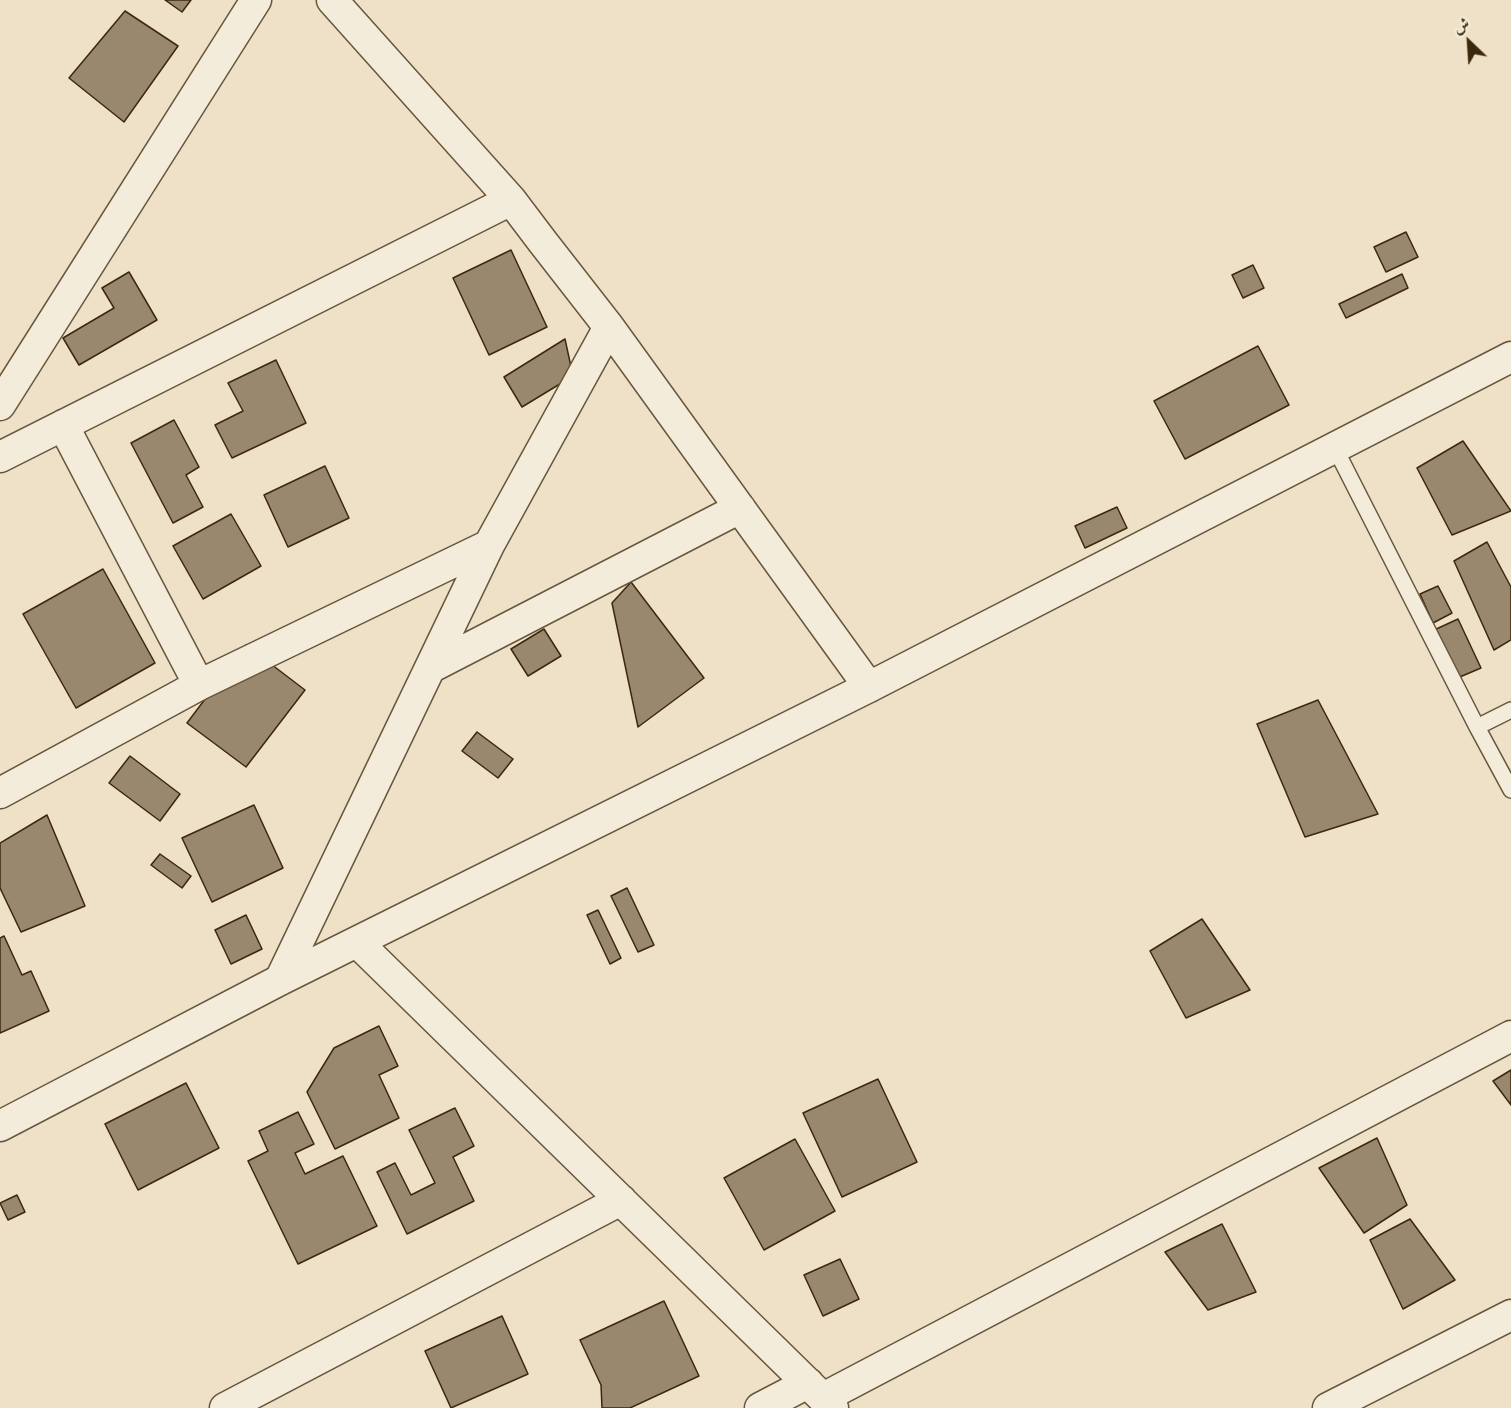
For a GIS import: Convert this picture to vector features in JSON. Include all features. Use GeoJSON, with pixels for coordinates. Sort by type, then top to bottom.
{"type":"FeatureCollection","features":[{"type":"Feature","properties":{"kind":"street"},"geometry":{"type":"LineString","coordinates":[[0,405],[256,0]]}},
{"type":"Feature","properties":{"kind":"street"},"geometry":{"type":"LineString","coordinates":[[332,0],[511,200],[609,327],[869,687]]}},
{"type":"Feature","properties":{"kind":"street"},"geometry":{"type":"LineString","coordinates":[[0,457],[511,200]]}},
{"type":"Feature","properties":{"kind":"street"},"geometry":{"type":"LineString","coordinates":[[280,980],[489,544],[609,327]]}},
{"type":"Feature","properties":{"kind":"street"},"geometry":{"type":"LineString","coordinates":[[0,1126],[280,980],[869,687],[1511,357]]}},
{"type":"Feature","properties":{"kind":"street"},"geometry":{"type":"LineString","coordinates":[[63,425],[199,685]]}},
{"type":"Feature","properties":{"kind":"street"},"geometry":{"type":"LineString","coordinates":[[430,668],[740,508]]}},
{"type":"Feature","properties":{"kind":"street"},"geometry":{"type":"LineString","coordinates":[[0,793],[199,685],[489,544]]}},
{"type":"Feature","properties":{"kind":"street"},"geometry":{"type":"LineString","coordinates":[[357,942],[822,1396]]}},
{"type":"Feature","properties":{"kind":"street"},"geometry":{"type":"LineString","coordinates":[[760,1408],[822,1396],[1511,1036]]}},
{"type":"Feature","properties":{"kind":"street"},"geometry":{"type":"LineString","coordinates":[[225,1408],[621,1200]]}},
{"type":"Feature","properties":{"kind":"street"},"geometry":{"type":"LineString","coordinates":[[1328,1408],[1511,1315]]}},
{"type":"Feature","properties":{"kind":"lane"},"geometry":{"type":"LineString","coordinates":[[1335,448],[1511,790]]}},
{"type":"Feature","properties":{"kind":"lane"},"geometry":{"type":"LineString","coordinates":[[1477,727],[1511,710]]}},
{"type":"Feature","properties":{"kind":"building"},"geometry":{"type":"Polygon","coordinates":[[[165,0],[191,0],[182,12],[165,0]]]}},
{"type":"Feature","properties":{"kind":"building"},"geometry":{"type":"Polygon","coordinates":[[[125,11],[178,46],[124,122],[69,78],[125,11]]]}},
{"type":"Feature","properties":{"kind":"building"},"geometry":{"type":"Polygon","coordinates":[[[1406,232],[1418,257],[1386,272],[1374,247],[1406,232]]]}},
{"type":"Feature","properties":{"kind":"building"},"geometry":{"type":"Polygon","coordinates":[[[511,250],[547,327],[489,355],[453,278],[511,250]]]}},
{"type":"Feature","properties":{"kind":"building"},"geometry":{"type":"Polygon","coordinates":[[[1253,265],[1264,288],[1243,298],[1232,275],[1253,265]]]}},
{"type":"Feature","properties":{"kind":"building"},"geometry":{"type":"Polygon","coordinates":[[[129,272],[157,320],[79,365],[63,338],[114,308],[102,288],[129,272]]]}},
{"type":"Feature","properties":{"kind":"building"},"geometry":{"type":"Polygon","coordinates":[[[1402,274],[1408,288],[1346,318],[1339,304],[1402,274]]]}},
{"type":"Feature","properties":{"kind":"building"},"geometry":{"type":"Polygon","coordinates":[[[565,339],[573,376],[522,407],[504,377],[565,339]]]}},
{"type":"Feature","properties":{"kind":"building"},"geometry":{"type":"Polygon","coordinates":[[[1258,346],[1289,405],[1185,459],[1154,401],[1258,346]]]}},
{"type":"Feature","properties":{"kind":"building"},"geometry":{"type":"Polygon","coordinates":[[[276,360],[306,423],[232,458],[215,425],[243,411],[228,383],[276,360]]]}},
{"type":"Feature","properties":{"kind":"building"},"geometry":{"type":"Polygon","coordinates":[[[174,420],[199,467],[186,475],[203,507],[173,523],[131,443],[174,420]]]}},
{"type":"Feature","properties":{"kind":"building"},"geometry":{"type":"Polygon","coordinates":[[[1463,441],[1511,511],[1452,535],[1417,468],[1463,441]]]}},
{"type":"Feature","properties":{"kind":"building"},"geometry":{"type":"Polygon","coordinates":[[[325,466],[349,518],[288,547],[264,495],[325,466]]]}},
{"type":"Feature","properties":{"kind":"building"},"geometry":{"type":"Polygon","coordinates":[[[1117,507],[1127,528],[1085,548],[1075,526],[1117,507]]]}},
{"type":"Feature","properties":{"kind":"building"},"geometry":{"type":"Polygon","coordinates":[[[231,514],[261,566],[203,599],[173,546],[231,514]]]}},
{"type":"Feature","properties":{"kind":"building"},"geometry":{"type":"Polygon","coordinates":[[[1487,542],[1511,587],[1511,640],[1494,650],[1454,561],[1487,542]]]}},
{"type":"Feature","properties":{"kind":"building"},"geometry":{"type":"Polygon","coordinates":[[[103,569],[155,663],[76,708],[23,614],[103,569]]]}},
{"type":"Feature","properties":{"kind":"building"},"geometry":{"type":"Polygon","coordinates":[[[631,582],[704,678],[638,727],[612,603],[631,582]]]}},
{"type":"Feature","properties":{"kind":"building"},"geometry":{"type":"Polygon","coordinates":[[[1438,586],[1452,613],[1433,623],[1420,594],[1438,586]]]}},
{"type":"Feature","properties":{"kind":"building"},"geometry":{"type":"Polygon","coordinates":[[[1458,619],[1481,668],[1455,679],[1432,631],[1458,619]]]}},
{"type":"Feature","properties":{"kind":"building"},"geometry":{"type":"Polygon","coordinates":[[[544,629],[561,656],[528,676],[511,649],[544,629]]]}},
{"type":"Feature","properties":{"kind":"building"},"geometry":{"type":"Polygon","coordinates":[[[246,645],[305,690],[246,767],[187,723],[246,645]]]}},
{"type":"Feature","properties":{"kind":"building"},"geometry":{"type":"Polygon","coordinates":[[[1318,700],[1378,814],[1305,837],[1257,724],[1318,700]]]}},
{"type":"Feature","properties":{"kind":"building"},"geometry":{"type":"Polygon","coordinates":[[[477,732],[513,759],[498,778],[462,751],[477,732]]]}},
{"type":"Feature","properties":{"kind":"building"},"geometry":{"type":"Polygon","coordinates":[[[130,756],[180,794],[160,821],[109,783],[130,756]]]}},
{"type":"Feature","properties":{"kind":"building"},"geometry":{"type":"Polygon","coordinates":[[[254,805],[283,868],[212,902],[182,838],[254,805]]]}},
{"type":"Feature","properties":{"kind":"building"},"geometry":{"type":"Polygon","coordinates":[[[47,815],[85,906],[21,932],[0,888],[0,843],[47,815]]]}},
{"type":"Feature","properties":{"kind":"building"},"geometry":{"type":"Polygon","coordinates":[[[160,854],[191,876],[182,888],[151,865],[160,854]]]}},
{"type":"Feature","properties":{"kind":"building"},"geometry":{"type":"Polygon","coordinates":[[[627,888],[654,945],[638,952],[611,896],[627,888]]]}},
{"type":"Feature","properties":{"kind":"building"},"geometry":{"type":"Polygon","coordinates":[[[598,910],[621,958],[610,964],[587,915],[598,910]]]}},
{"type":"Feature","properties":{"kind":"building"},"geometry":{"type":"Polygon","coordinates":[[[246,915],[262,949],[231,964],[215,930],[246,915]]]}},
{"type":"Feature","properties":{"kind":"building"},"geometry":{"type":"Polygon","coordinates":[[[1202,919],[1250,990],[1186,1018],[1150,951],[1202,919]]]}},
{"type":"Feature","properties":{"kind":"building"},"geometry":{"type":"Polygon","coordinates":[[[4,936],[22,975],[31,971],[49,1011],[0,1033],[0,938],[4,936]]]}},
{"type":"Feature","properties":{"kind":"building"},"geometry":{"type":"Polygon","coordinates":[[[379,1026],[398,1066],[379,1075],[399,1118],[335,1149],[307,1092],[334,1048],[379,1026]]]}},
{"type":"Feature","properties":{"kind":"building"},"geometry":{"type":"Polygon","coordinates":[[[1511,1070],[1511,1105],[1493,1081],[1511,1070]]]}},
{"type":"Feature","properties":{"kind":"building"},"geometry":{"type":"Polygon","coordinates":[[[878,1079],[917,1162],[842,1197],[803,1113],[878,1079]]]}},
{"type":"Feature","properties":{"kind":"building"},"geometry":{"type":"Polygon","coordinates":[[[186,1083],[219,1148],[138,1190],[105,1124],[186,1083]]]}},
{"type":"Feature","properties":{"kind":"building"},"geometry":{"type":"Polygon","coordinates":[[[455,1108],[474,1146],[453,1157],[474,1201],[407,1234],[377,1172],[395,1163],[411,1195],[435,1183],[409,1130],[455,1108]]]}},
{"type":"Feature","properties":{"kind":"building"},"geometry":{"type":"Polygon","coordinates":[[[298,1112],[314,1144],[295,1153],[305,1174],[343,1156],[377,1226],[298,1264],[248,1161],[268,1151],[259,1131],[298,1112]]]}},
{"type":"Feature","properties":{"kind":"building"},"geometry":{"type":"Polygon","coordinates":[[[1377,1138],[1407,1205],[1364,1233],[1319,1168],[1377,1138]]]}},
{"type":"Feature","properties":{"kind":"building"},"geometry":{"type":"Polygon","coordinates":[[[795,1139],[835,1211],[764,1250],[724,1178],[795,1139]]]}},
{"type":"Feature","properties":{"kind":"building"},"geometry":{"type":"Polygon","coordinates":[[[17,1195],[25,1212],[8,1220],[0,1203],[17,1195]]]}},
{"type":"Feature","properties":{"kind":"building"},"geometry":{"type":"Polygon","coordinates":[[[1410,1219],[1455,1280],[1403,1309],[1370,1240],[1410,1219]]]}},
{"type":"Feature","properties":{"kind":"building"},"geometry":{"type":"Polygon","coordinates":[[[1222,1224],[1256,1292],[1208,1310],[1165,1252],[1222,1224]]]}},
{"type":"Feature","properties":{"kind":"building"},"geometry":{"type":"Polygon","coordinates":[[[840,1259],[859,1299],[823,1316],[804,1275],[840,1259]]]}},
{"type":"Feature","properties":{"kind":"building"},"geometry":{"type":"Polygon","coordinates":[[[664,1301],[699,1376],[630,1408],[602,1408],[601,1385],[580,1340],[664,1301]]]}},
{"type":"Feature","properties":{"kind":"building"},"geometry":{"type":"Polygon","coordinates":[[[502,1316],[528,1374],[451,1408],[425,1351],[502,1316]]]}}]}
